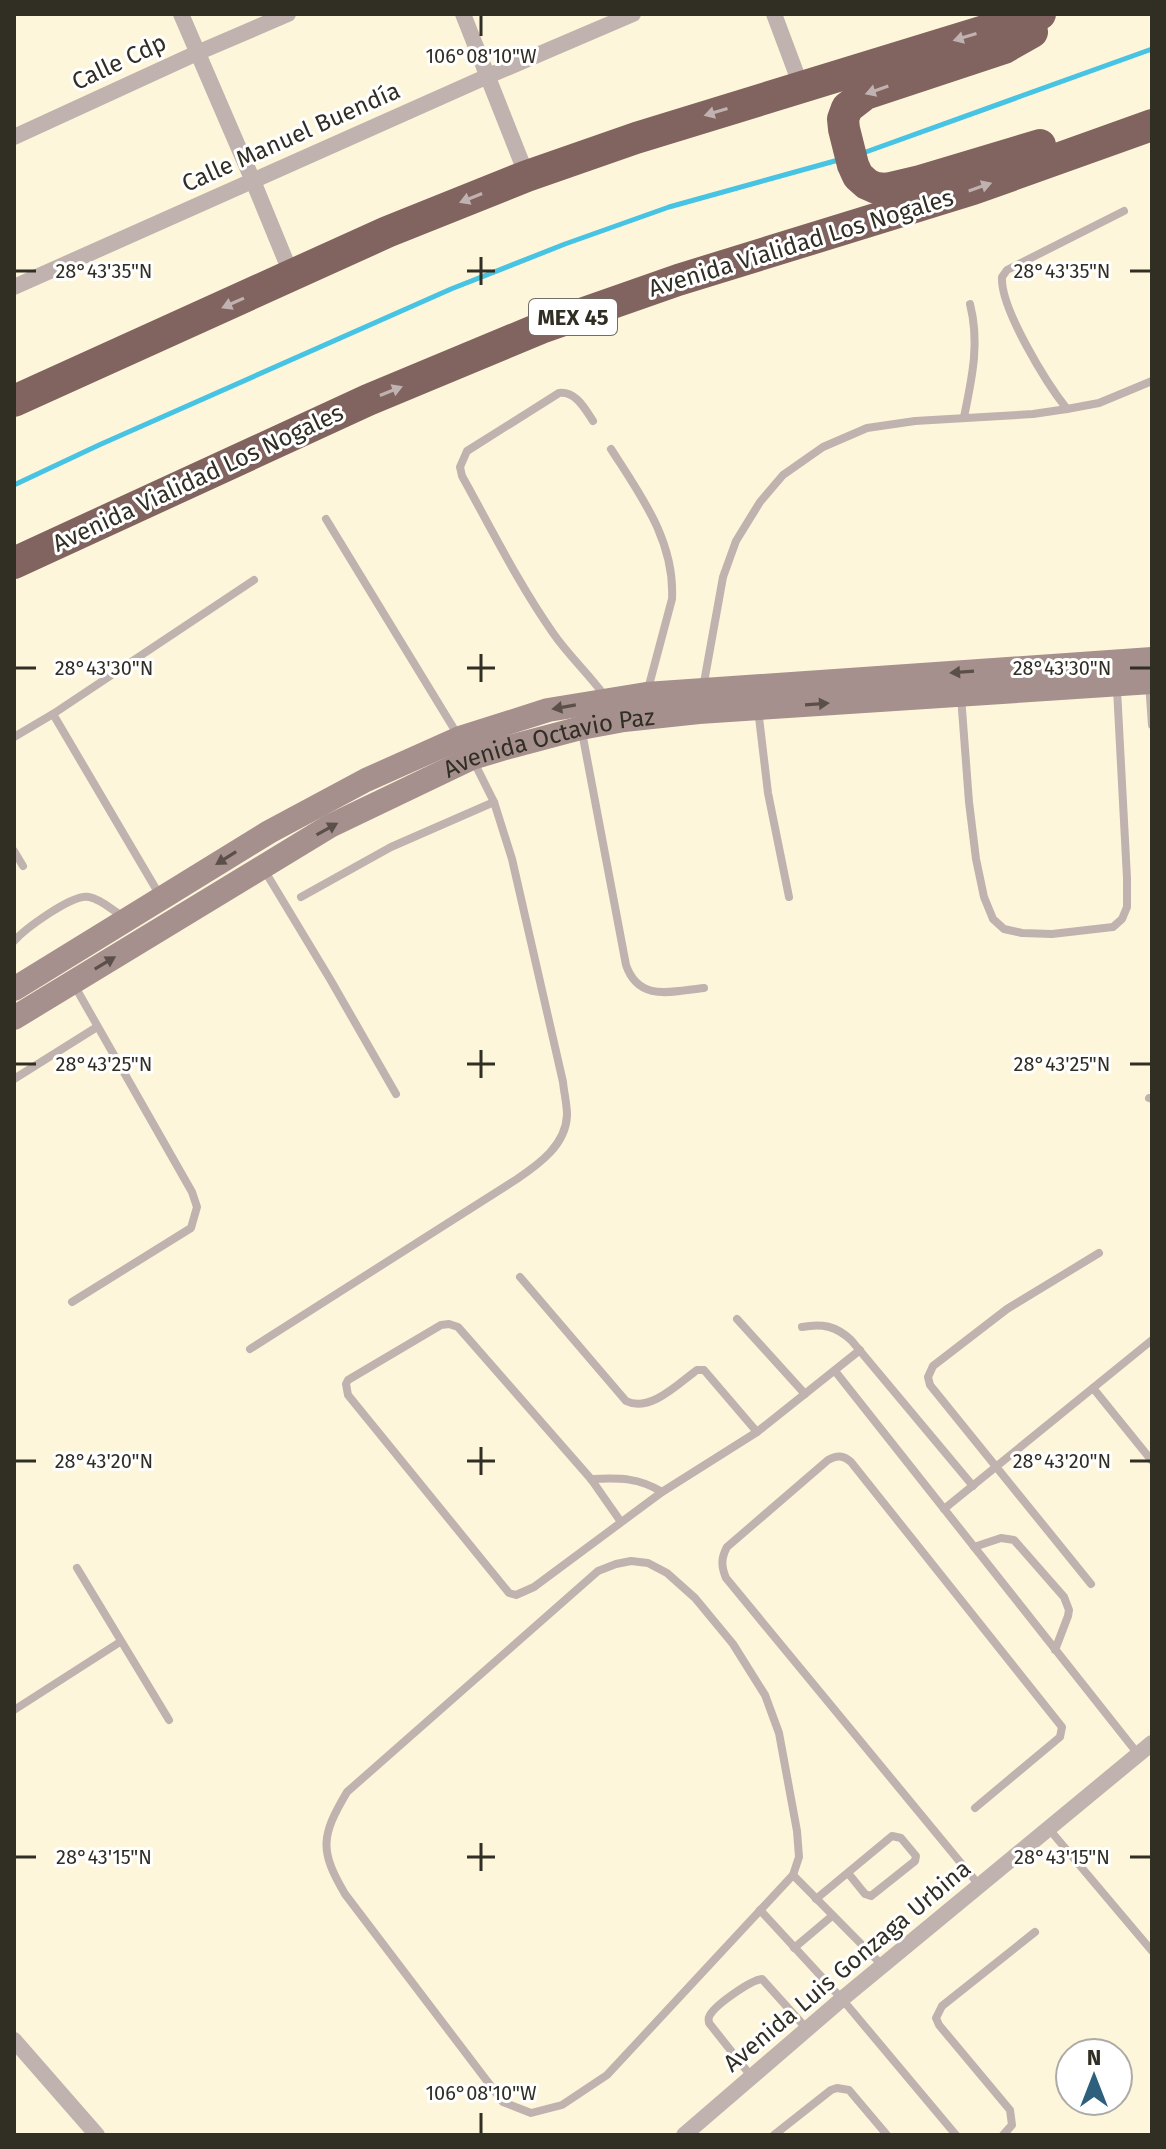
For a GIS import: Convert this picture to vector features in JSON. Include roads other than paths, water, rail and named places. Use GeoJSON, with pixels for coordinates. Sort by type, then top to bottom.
{"type":"FeatureCollection","features":[{"type":"Feature","properties":{"kind":"highway"},"geometry":{"type":"LineString","coordinates":[[14,401],[387,232],[527,176],[636,138],[1040,14]]}},
{"type":"Feature","properties":{"kind":"highway"},"geometry":{"type":"LineString","coordinates":[[1047,14],[1023,39],[1004,48],[865,94],[847,108],[843,119],[846,141],[858,176],[867,184],[886,189],[1030,147],[1144,128]]}},
{"type":"Feature","properties":{"kind":"highway","name":"Avenida Vialidad Los Nogales"},"geometry":{"type":"LineString","coordinates":[[14,563],[368,400],[541,328],[678,280],[973,189],[1144,128]]}},
{"type":"Feature","properties":{"kind":"street"},"geometry":{"type":"LineString","coordinates":[[181,14],[292,276]]}},
{"type":"Feature","properties":{"kind":"street","name":"Calle Cdp"},"geometry":{"type":"LineString","coordinates":[[14,137],[288,14]]}},
{"type":"Feature","properties":{"kind":"street"},"geometry":{"type":"LineString","coordinates":[[463,14],[527,176]]}},
{"type":"Feature","properties":{"kind":"street","name":"Calle Manuel Buendía"},"geometry":{"type":"LineString","coordinates":[[14,287],[633,14]]}},
{"type":"Feature","properties":{"kind":"street"},"geometry":{"type":"LineString","coordinates":[[774,14],[801,86]]}},
{"type":"Feature","properties":{"kind":"street","name":"Avenida Octavio Paz"},"geometry":{"type":"LineString","coordinates":[[17,983],[283,825],[366,780],[466,748],[624,720],[701,702],[1151,674]]}},
{"type":"Feature","properties":{"kind":"street","name":"Avenida Octavio Paz"},"geometry":{"type":"LineString","coordinates":[[14,1018],[330,826],[466,748],[548,710],[646,694],[758,708],[1117,684],[1151,674]]}},
{"type":"Feature","properties":{"kind":"street","name":"Avenida Luis Gonzaga Urbina"},"geometry":{"type":"LineString","coordinates":[[684,2135],[842,1999],[1152,1743]]}},
{"type":"Feature","properties":{"kind":"street"},"geometry":{"type":"LineString","coordinates":[[14,2040],[97,2135]]}},
{"type":"Feature","properties":{"kind":"lane"},"geometry":{"type":"LineString","coordinates":[[1067,409],[1028,347],[1004,295],[1002,277],[1007,270],[1124,211]]}},
{"type":"Feature","properties":{"kind":"lane"},"geometry":{"type":"LineString","coordinates":[[964,417],[976,338],[970,304]]}},
{"type":"Feature","properties":{"kind":"lane"},"geometry":{"type":"LineString","coordinates":[[701,702],[723,577],[736,541],[760,502],[783,475],[823,447],[867,428],[915,421],[1067,409],[1099,403],[1152,381]]}},
{"type":"Feature","properties":{"kind":"lane"},"geometry":{"type":"LineString","coordinates":[[593,421],[571,394],[559,393],[467,451],[460,467],[462,476],[528,594],[555,636],[607,699]]}},
{"type":"Feature","properties":{"kind":"lane"},"geometry":{"type":"LineString","coordinates":[[611,449],[657,524],[670,560],[672,599],[646,694]]}},
{"type":"Feature","properties":{"kind":"lane"},"geometry":{"type":"LineString","coordinates":[[250,1349],[545,1160],[559,1141],[567,1118],[563,1082],[512,859],[494,802],[466,748],[326,519]]}},
{"type":"Feature","properties":{"kind":"lane"},"geometry":{"type":"LineString","coordinates":[[14,737],[254,580]]}},
{"type":"Feature","properties":{"kind":"lane"},"geometry":{"type":"LineString","coordinates":[[1151,674],[1152,723]]}},
{"type":"Feature","properties":{"kind":"lane"},"geometry":{"type":"LineString","coordinates":[[961,695],[971,816],[984,897],[993,919],[1004,929],[1052,934],[1113,927],[1122,919],[1127,907],[1117,684]]}},
{"type":"Feature","properties":{"kind":"lane"},"geometry":{"type":"LineString","coordinates":[[758,708],[768,793],[789,897]]}},
{"type":"Feature","properties":{"kind":"lane"},"geometry":{"type":"LineString","coordinates":[[53,714],[161,899]]}},
{"type":"Feature","properties":{"kind":"lane"},"geometry":{"type":"LineString","coordinates":[[581,728],[630,978],[649,991],[704,988]]}},
{"type":"Feature","properties":{"kind":"lane"},"geometry":{"type":"LineString","coordinates":[[301,897],[391,847],[494,802]]}},
{"type":"Feature","properties":{"kind":"lane"},"geometry":{"type":"LineString","coordinates":[[14,851],[23,866]]}},
{"type":"Feature","properties":{"kind":"lane"},"geometry":{"type":"LineString","coordinates":[[262,868],[396,1094]]}},
{"type":"Feature","properties":{"kind":"lane"},"geometry":{"type":"LineString","coordinates":[[14,941],[46,916],[82,896],[92,897],[127,919]]}},
{"type":"Feature","properties":{"kind":"lane"},"geometry":{"type":"LineString","coordinates":[[72,983],[192,1192],[197,1207],[191,1228],[72,1302]]}},
{"type":"Feature","properties":{"kind":"lane"},"geometry":{"type":"LineString","coordinates":[[14,1079],[97,1027]]}},
{"type":"Feature","properties":{"kind":"lane"},"geometry":{"type":"LineString","coordinates":[[1091,1584],[930,1385],[929,1371],[1007,1309],[1099,1253]]}},
{"type":"Feature","properties":{"kind":"lane"},"geometry":{"type":"LineString","coordinates":[[520,1277],[626,1401],[631,1404],[648,1402],[700,1369],[707,1372],[757,1432]]}},
{"type":"Feature","properties":{"kind":"lane"},"geometry":{"type":"LineString","coordinates":[[737,1319],[805,1394]]}},
{"type":"Feature","properties":{"kind":"lane"},"geometry":{"type":"LineString","coordinates":[[802,1327],[816,1324],[842,1332],[973,1486]]}},
{"type":"Feature","properties":{"kind":"lane"},"geometry":{"type":"LineString","coordinates":[[621,1522],[591,1479],[458,1327],[441,1325],[348,1380],[348,1395],[509,1593],[516,1595],[534,1587],[662,1492],[757,1432],[860,1350]]}},
{"type":"Feature","properties":{"kind":"lane"},"geometry":{"type":"LineString","coordinates":[[944,1509],[1152,1340]]}},
{"type":"Feature","properties":{"kind":"lane"},"geometry":{"type":"LineString","coordinates":[[835,1371],[1138,1754]]}},
{"type":"Feature","properties":{"kind":"lane"},"geometry":{"type":"LineString","coordinates":[[1093,1388],[1152,1461]]}},
{"type":"Feature","properties":{"kind":"lane"},"geometry":{"type":"LineString","coordinates":[[975,1808],[1060,1737],[1062,1727],[851,1462],[845,1457],[835,1456],[727,1547],[722,1555],[721,1567],[726,1578],[793,1661],[979,1886]]}},
{"type":"Feature","properties":{"kind":"lane"},"geometry":{"type":"LineString","coordinates":[[591,1479],[635,1480],[662,1492]]}},
{"type":"Feature","properties":{"kind":"lane"},"geometry":{"type":"LineString","coordinates":[[974,1547],[1001,1538],[1014,1540],[1064,1597],[1068,1604],[1068,1616],[1055,1650]]}},
{"type":"Feature","properties":{"kind":"lane"},"geometry":{"type":"LineString","coordinates":[[631,1561],[648,1563],[667,1573],[695,1598],[733,1644],[765,1695],[779,1733],[797,1831],[799,1857],[793,1875],[607,2075],[562,2105],[531,2113],[503,2102],[345,1894],[331,1870],[325,1843],[333,1816],[347,1792],[598,1571],[631,1561]]}},
{"type":"Feature","properties":{"kind":"lane"},"geometry":{"type":"LineString","coordinates":[[77,1568],[169,1720]]}},
{"type":"Feature","properties":{"kind":"lane"},"geometry":{"type":"LineString","coordinates":[[14,1710],[120,1642]]}},
{"type":"Feature","properties":{"kind":"lane"},"geometry":{"type":"LineString","coordinates":[[1049,1829],[1152,1951]]}},
{"type":"Feature","properties":{"kind":"lane"},"geometry":{"type":"LineString","coordinates":[[816,1899],[892,1836],[901,1838],[916,1856],[915,1861],[871,1896],[865,1894],[848,1873]]}},
{"type":"Feature","properties":{"kind":"lane"},"geometry":{"type":"LineString","coordinates":[[793,1875],[883,1967]]}},
{"type":"Feature","properties":{"kind":"lane"},"geometry":{"type":"LineString","coordinates":[[760,1910],[842,1999],[956,2135]]}},
{"type":"Feature","properties":{"kind":"lane"},"geometry":{"type":"LineString","coordinates":[[794,1948],[832,1916]]}},
{"type":"Feature","properties":{"kind":"lane"},"geometry":{"type":"LineString","coordinates":[[1003,2135],[1012,2125],[1010,2110],[936,2018],[942,2006],[1035,1932]]}},
{"type":"Feature","properties":{"kind":"lane"},"geometry":{"type":"LineString","coordinates":[[752,2077],[709,2023],[708,2019],[718,2007],[752,1981],[762,1979],[807,2029]]}},
{"type":"Feature","properties":{"kind":"lane"},"geometry":{"type":"LineString","coordinates":[[774,2135],[837,2088],[849,2090],[887,2135]]}},
{"type":"Feature","properties":{"kind":"waterway"},"geometry":{"type":"LineString","coordinates":[[863,153],[1152,49]]}},
{"type":"Feature","properties":{"kind":"waterway"},"geometry":{"type":"LineString","coordinates":[[14,485],[451,289],[565,244],[669,207],[842,159]]}}]}
